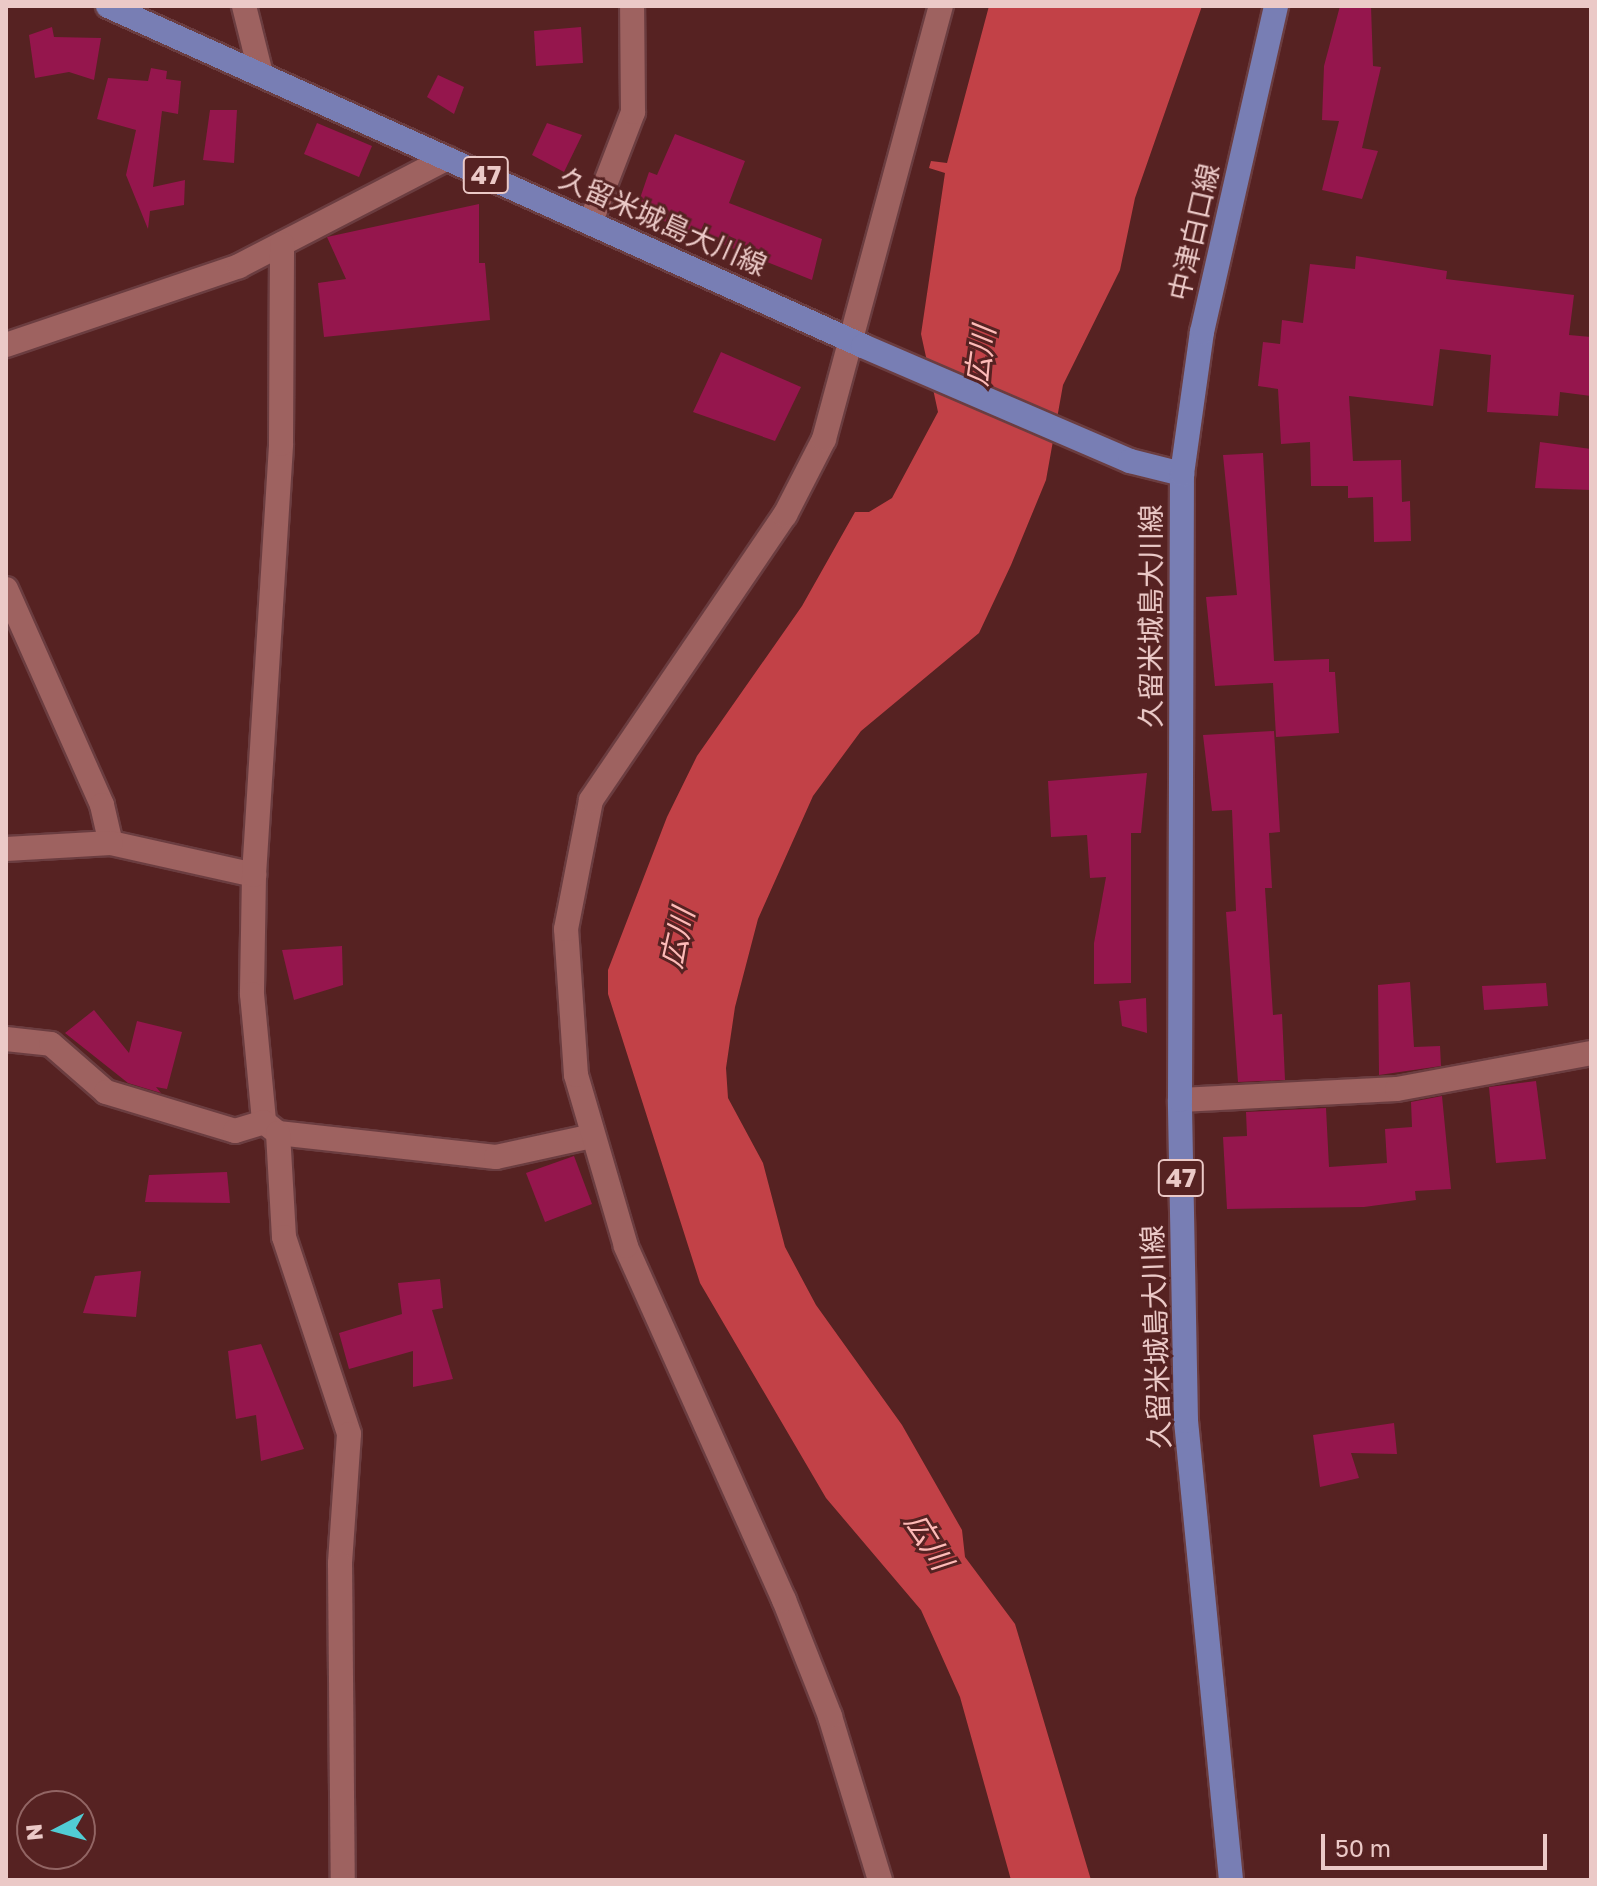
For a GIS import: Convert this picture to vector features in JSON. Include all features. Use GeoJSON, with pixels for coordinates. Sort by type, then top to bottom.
{"type":"FeatureCollection","features":[{"type":"Feature","properties":{"kind":"main road","name":"久留米城島大川線"},"geometry":{"type":"LineString","coordinates":[[108,6],[856,343],[1130,461],[1182,474],[1180,1100],[1186,1421],[1231,1880]]}},
{"type":"Feature","properties":{"kind":"main road","name":"中津白口線"},"geometry":{"type":"LineString","coordinates":[[1182,474],[1202,332],[1276,6]]}},
{"type":"Feature","properties":{"kind":"street"},"geometry":{"type":"LineString","coordinates":[[244,6],[261,74]]}},
{"type":"Feature","properties":{"kind":"street"},"geometry":{"type":"LineString","coordinates":[[591,221],[633,112],[632,6]]}},
{"type":"Feature","properties":{"kind":"street"},"geometry":{"type":"LineString","coordinates":[[880,1880],[830,1716],[626,1246],[613,1189],[592,1136],[576,1075],[566,929],[591,800],[785,515],[824,439],[856,343],[941,6]]}},
{"type":"Feature","properties":{"kind":"street"},"geometry":{"type":"LineString","coordinates":[[6,345],[239,266],[447,158]]}},
{"type":"Feature","properties":{"kind":"street"},"geometry":{"type":"LineString","coordinates":[[282,244],[281,444],[254,875],[252,994],[284,1237],[349,1434],[340,1564],[343,1880]]}},
{"type":"Feature","properties":{"kind":"street"},"geometry":{"type":"LineString","coordinates":[[6,589],[102,805],[111,843]]}},
{"type":"Feature","properties":{"kind":"street"},"geometry":{"type":"LineString","coordinates":[[6,849],[111,843],[254,875]]}},
{"type":"Feature","properties":{"kind":"street"},"geometry":{"type":"LineString","coordinates":[[6,1039],[51,1044],[106,1092],[235,1131],[271,1127],[496,1157],[592,1136]]}},
{"type":"Feature","properties":{"kind":"street"},"geometry":{"type":"LineString","coordinates":[[1180,1100],[1397,1089],[1591,1053]]}},
{"type":"Feature","properties":{"kind":"water","name":"広川"},"geometry":{"type":"Polygon","coordinates":[[[989,6],[1202,6],[1135,198],[1120,270],[1063,385],[1046,480],[1011,565],[979,633],[861,731],[813,796],[758,919],[735,1007],[726,1068],[728,1098],[763,1163],[785,1247],[816,1305],[902,1425],[962,1530],[965,1557],[1015,1624],[1091,1880],[1011,1880],[960,1697],[921,1610],[826,1498],[700,1283],[608,994],[608,970],[667,817],[697,756],[802,606],[855,512],[869,512],[892,498],[938,412],[921,334],[945,173],[929,168],[931,161],[947,163],[989,6]]]}},
{"type":"Feature","properties":{"kind":"building"},"geometry":{"type":"Polygon","coordinates":[[[1340,6],[1371,6],[1373,66],[1381,67],[1362,148],[1378,151],[1362,199],[1322,190],[1339,121],[1322,120],[1324,66],[1340,6]]]}},
{"type":"Feature","properties":{"kind":"building"},"geometry":{"type":"Polygon","coordinates":[[[52,27],[54,37],[101,38],[94,80],[69,72],[35,78],[29,35],[52,27]]]}},
{"type":"Feature","properties":{"kind":"building"},"geometry":{"type":"Polygon","coordinates":[[[581,27],[583,63],[536,66],[534,31],[581,27]]]}},
{"type":"Feature","properties":{"kind":"building"},"geometry":{"type":"Polygon","coordinates":[[[151,68],[167,71],[166,79],[181,81],[178,114],[162,111],[153,187],[185,180],[184,205],[150,211],[148,229],[126,175],[136,130],[97,119],[108,78],[148,81],[151,68]]]}},
{"type":"Feature","properties":{"kind":"building"},"geometry":{"type":"Polygon","coordinates":[[[438,75],[464,87],[454,114],[427,97],[438,75]]]}},
{"type":"Feature","properties":{"kind":"building"},"geometry":{"type":"Polygon","coordinates":[[[210,110],[237,110],[234,163],[203,160],[210,110]]]}},
{"type":"Feature","properties":{"kind":"building"},"geometry":{"type":"Polygon","coordinates":[[[317,123],[372,146],[359,177],[304,154],[317,123]]]}},
{"type":"Feature","properties":{"kind":"building"},"geometry":{"type":"Polygon","coordinates":[[[547,123],[582,135],[564,172],[532,155],[547,123]]]}},
{"type":"Feature","properties":{"kind":"building"},"geometry":{"type":"Polygon","coordinates":[[[675,134],[745,161],[729,203],[822,239],[812,280],[636,210],[649,172],[657,175],[675,134]]]}},
{"type":"Feature","properties":{"kind":"building"},"geometry":{"type":"Polygon","coordinates":[[[479,204],[479,263],[485,263],[490,320],[324,337],[318,283],[346,279],[327,237],[479,204]]]}},
{"type":"Feature","properties":{"kind":"building"},"geometry":{"type":"Polygon","coordinates":[[[1356,256],[1447,271],[1446,279],[1574,295],[1569,335],[1591,337],[1591,396],[1560,392],[1558,416],[1487,412],[1491,355],[1440,349],[1433,406],[1349,396],[1353,461],[1401,460],[1402,502],[1410,501],[1411,541],[1374,542],[1373,497],[1348,498],[1348,486],[1311,486],[1310,442],[1281,444],[1278,389],[1258,386],[1263,342],[1280,344],[1282,320],[1303,323],[1310,264],[1355,269],[1356,256]]]}},
{"type":"Feature","properties":{"kind":"building"},"geometry":{"type":"Polygon","coordinates":[[[721,352],[801,387],[775,441],[693,412],[721,352]]]}},
{"type":"Feature","properties":{"kind":"building"},"geometry":{"type":"Polygon","coordinates":[[[1540,442],[1591,449],[1591,490],[1535,488],[1540,442]]]}},
{"type":"Feature","properties":{"kind":"building"},"geometry":{"type":"Polygon","coordinates":[[[1263,453],[1274,661],[1329,659],[1329,672],[1335,672],[1339,733],[1276,737],[1273,683],[1215,686],[1206,597],[1237,595],[1223,455],[1263,453]]]}},
{"type":"Feature","properties":{"kind":"building"},"geometry":{"type":"Polygon","coordinates":[[[1274,731],[1280,832],[1269,833],[1272,888],[1265,888],[1273,1015],[1282,1014],[1285,1080],[1238,1082],[1226,912],[1236,911],[1232,810],[1212,811],[1203,735],[1274,731]]]}},
{"type":"Feature","properties":{"kind":"building"},"geometry":{"type":"Polygon","coordinates":[[[1147,773],[1141,833],[1131,833],[1131,983],[1094,984],[1094,943],[1106,877],[1090,878],[1087,835],[1051,837],[1048,781],[1147,773]]]}},
{"type":"Feature","properties":{"kind":"building"},"geometry":{"type":"Polygon","coordinates":[[[342,946],[343,985],[294,1000],[282,950],[342,946]]]}},
{"type":"Feature","properties":{"kind":"building"},"geometry":{"type":"Polygon","coordinates":[[[1410,982],[1414,1047],[1440,1046],[1441,1066],[1379,1075],[1378,985],[1410,982]]]}},
{"type":"Feature","properties":{"kind":"building"},"geometry":{"type":"Polygon","coordinates":[[[1546,983],[1548,1006],[1484,1010],[1482,986],[1546,983]]]}},
{"type":"Feature","properties":{"kind":"building"},"geometry":{"type":"Polygon","coordinates":[[[1146,998],[1147,1033],[1122,1026],[1119,1001],[1146,998]]]}},
{"type":"Feature","properties":{"kind":"building"},"geometry":{"type":"Polygon","coordinates":[[[94,1010],[129,1053],[137,1021],[182,1032],[167,1089],[156,1087],[161,1093],[128,1083],[65,1033],[94,1010]]]}},
{"type":"Feature","properties":{"kind":"building"},"geometry":{"type":"Polygon","coordinates":[[[1536,1081],[1546,1159],[1496,1163],[1489,1087],[1536,1081]]]}},
{"type":"Feature","properties":{"kind":"building"},"geometry":{"type":"Polygon","coordinates":[[[1442,1096],[1451,1189],[1415,1191],[1416,1200],[1364,1207],[1227,1209],[1223,1137],[1247,1136],[1246,1112],[1326,1108],[1329,1167],[1387,1163],[1385,1129],[1412,1127],[1411,1102],[1442,1096]]]}},
{"type":"Feature","properties":{"kind":"building"},"geometry":{"type":"Polygon","coordinates":[[[574,1156],[592,1204],[545,1222],[526,1173],[574,1156]]]}},
{"type":"Feature","properties":{"kind":"building"},"geometry":{"type":"Polygon","coordinates":[[[227,1172],[230,1203],[145,1202],[149,1175],[227,1172]]]}},
{"type":"Feature","properties":{"kind":"building"},"geometry":{"type":"Polygon","coordinates":[[[141,1271],[136,1317],[83,1313],[95,1276],[141,1271]]]}},
{"type":"Feature","properties":{"kind":"building"},"geometry":{"type":"Polygon","coordinates":[[[440,1279],[443,1308],[432,1310],[453,1379],[413,1387],[413,1351],[349,1369],[339,1333],[402,1314],[398,1283],[440,1279]]]}},
{"type":"Feature","properties":{"kind":"building"},"geometry":{"type":"Polygon","coordinates":[[[261,1344],[304,1449],[261,1461],[256,1415],[236,1419],[228,1351],[261,1344]]]}},
{"type":"Feature","properties":{"kind":"building"},"geometry":{"type":"Polygon","coordinates":[[[1394,1423],[1397,1454],[1351,1453],[1359,1478],[1320,1487],[1313,1435],[1394,1423]]]}}]}
